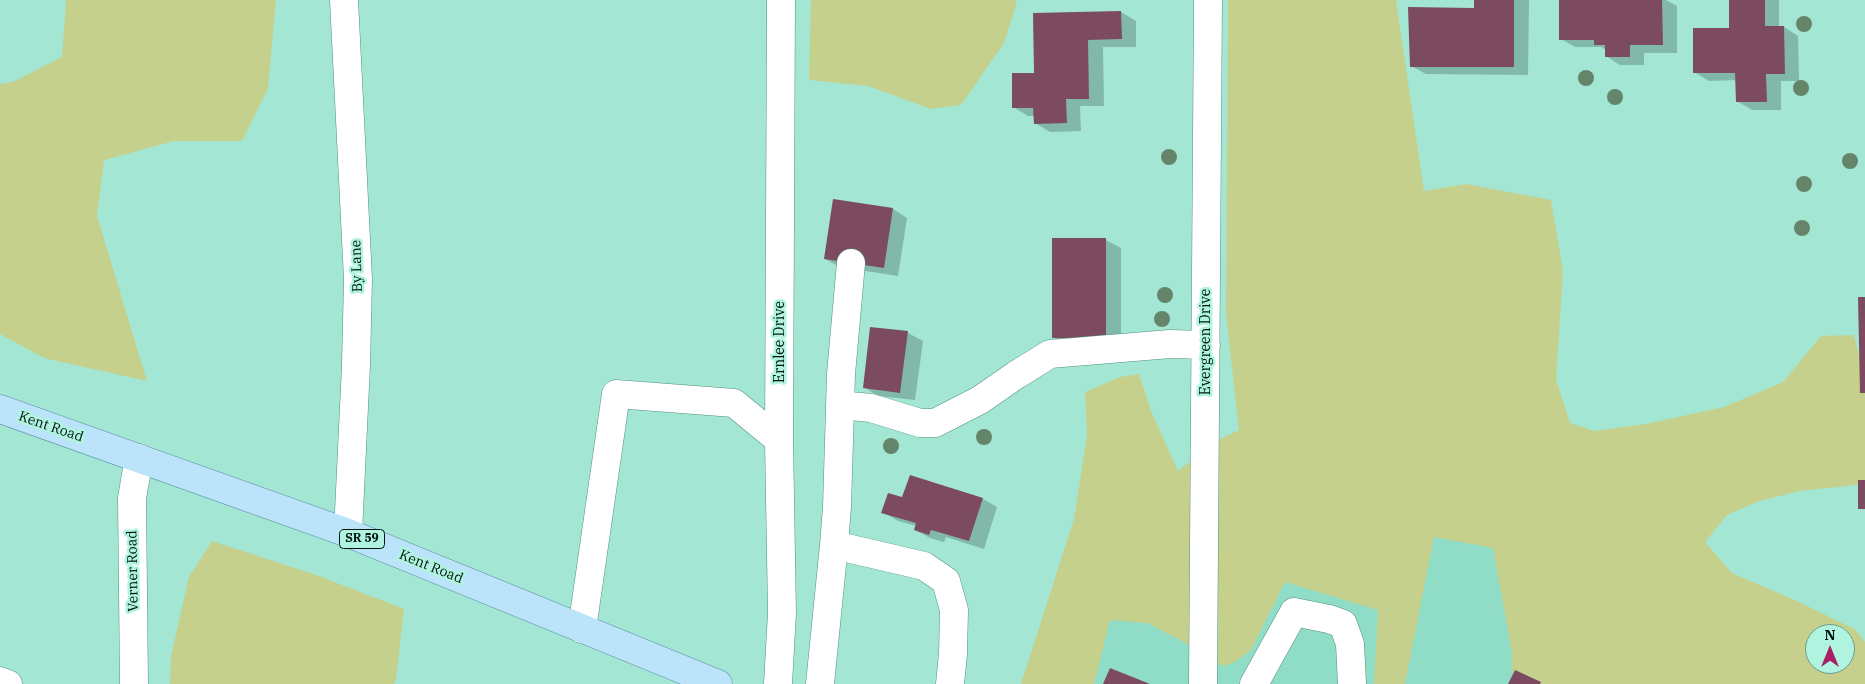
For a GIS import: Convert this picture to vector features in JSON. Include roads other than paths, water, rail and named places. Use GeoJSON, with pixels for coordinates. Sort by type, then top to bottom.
{"type":"FeatureCollection","features":[{"type":"Feature","properties":{"kind":"main road","name":"Kent Road"},"geometry":{"type":"LineString","coordinates":[[0,409],[348,533],[718,684]]}},
{"type":"Feature","properties":{"kind":"street","name":"By Lane"},"geometry":{"type":"LineString","coordinates":[[344,0],[358,279],[348,533]]}},
{"type":"Feature","properties":{"kind":"street","name":"Ernlee Drive"},"geometry":{"type":"LineString","coordinates":[[778,684],[782,613],[780,440],[781,0]]}},
{"type":"Feature","properties":{"kind":"street","name":"Evergreen Drive"},"geometry":{"type":"LineString","coordinates":[[1203,684],[1208,0]]}},
{"type":"Feature","properties":{"kind":"street"},"geometry":{"type":"LineString","coordinates":[[820,684],[834,545],[841,374],[851,263]]}},
{"type":"Feature","properties":{"kind":"street"},"geometry":{"type":"LineString","coordinates":[[840,405],[871,408],[920,423],[935,423],[980,400],[1050,354],[1170,344],[1206,345]]}},
{"type":"Feature","properties":{"kind":"street"},"geometry":{"type":"LineString","coordinates":[[582,628],[616,394],[734,403],[780,440]]}},
{"type":"Feature","properties":{"kind":"street","name":"Verner Road"},"geometry":{"type":"LineString","coordinates":[[134,684],[132,498],[140,458]]}},
{"type":"Feature","properties":{"kind":"street"},"geometry":{"type":"LineString","coordinates":[[834,545],[924,566],[946,581],[954,610],[950,684]]}},
{"type":"Feature","properties":{"kind":"street"},"geometry":{"type":"LineString","coordinates":[[1254,684],[1294,612],[1329,619],[1343,624],[1350,644],[1352,684]]}},
{"type":"Feature","properties":{"kind":"street"},"geometry":{"type":"LineString","coordinates":[[0,681],[8,684]]}}]}
